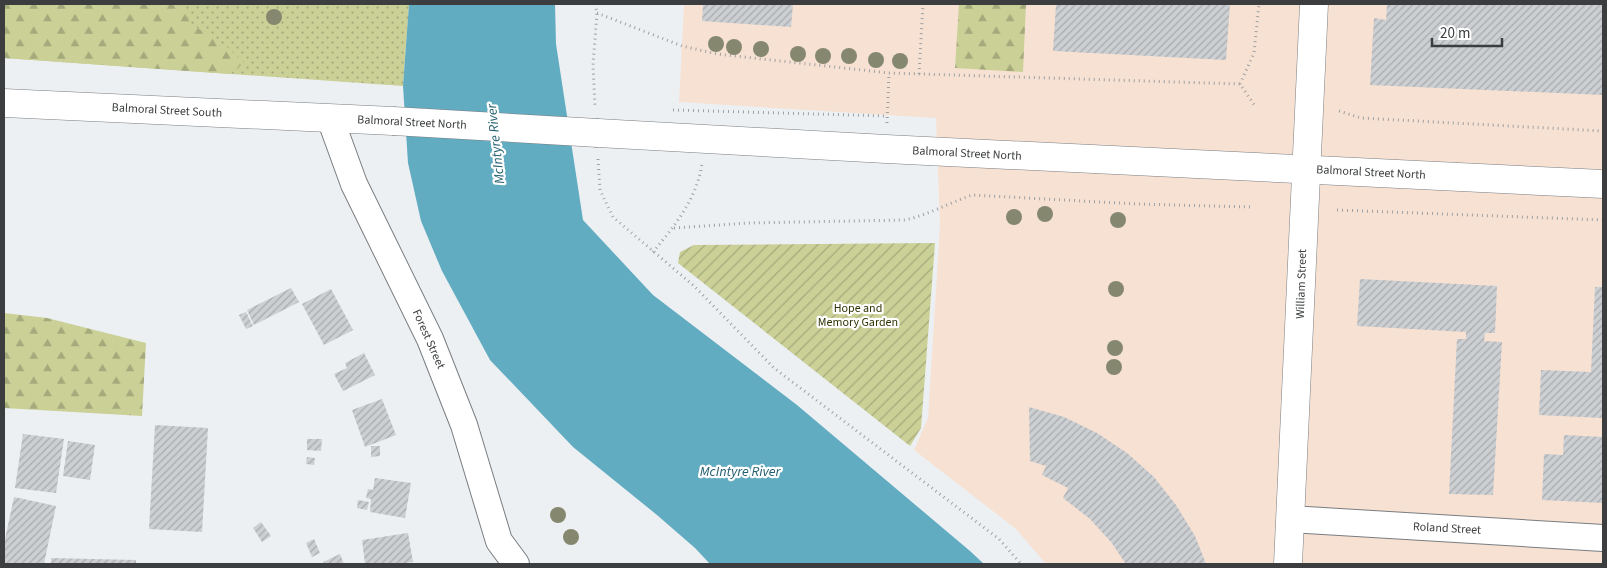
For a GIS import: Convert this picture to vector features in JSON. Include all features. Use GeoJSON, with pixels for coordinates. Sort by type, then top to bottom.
{"type":"FeatureCollection","features":[{"type":"Feature","properties":{"kind":"main road","name":"William Street"},"geometry":{"type":"LineString","coordinates":[[1288,564],[1314,4]]}},
{"type":"Feature","properties":{"kind":"main road","name":"Balmoral Street South"},"geometry":{"type":"LineString","coordinates":[[4,103],[330,118]]}},
{"type":"Feature","properties":{"kind":"main road","name":"Balmoral Street North"},"geometry":{"type":"LineString","coordinates":[[330,118],[597,132],[704,140],[1603,184]]}},
{"type":"Feature","properties":{"kind":"street","name":"Forest Street"},"geometry":{"type":"LineString","coordinates":[[330,118],[354,184],[430,339],[464,424],[499,541],[516,564]]}},
{"type":"Feature","properties":{"kind":"street","name":"Roland Street"},"geometry":{"type":"LineString","coordinates":[[1290,519],[1603,538]]}},
{"type":"Feature","properties":{"kind":"path"},"geometry":{"type":"LineString","coordinates":[[595,4],[597,13],[592,65],[600,190],[613,217],[694,286],[774,368],[999,539],[1021,564]]}},
{"type":"Feature","properties":{"kind":"path"},"geometry":{"type":"LineString","coordinates":[[919,74],[924,4]]}},
{"type":"Feature","properties":{"kind":"path"},"geometry":{"type":"LineString","coordinates":[[1240,84],[1254,53],[1259,4]]}},
{"type":"Feature","properties":{"kind":"path"},"geometry":{"type":"LineString","coordinates":[[597,13],[682,46],[717,54],[889,73],[1240,84]]}},
{"type":"Feature","properties":{"kind":"path"},"geometry":{"type":"LineString","coordinates":[[886,149],[889,73]]}},
{"type":"Feature","properties":{"kind":"path"},"geometry":{"type":"LineString","coordinates":[[1240,84],[1255,106]]}},
{"type":"Feature","properties":{"kind":"path"},"geometry":{"type":"LineString","coordinates":[[664,109],[887,116]]}},
{"type":"Feature","properties":{"kind":"path"},"geometry":{"type":"LineString","coordinates":[[1339,111],[1361,118],[1603,131]]}},
{"type":"Feature","properties":{"kind":"path"},"geometry":{"type":"LineString","coordinates":[[653,252],[674,228],[690,201],[701,169],[704,140]]}},
{"type":"Feature","properties":{"kind":"path"},"geometry":{"type":"LineString","coordinates":[[674,228],[905,220],[925,216],[972,195],[1137,204],[1250,207]]}},
{"type":"Feature","properties":{"kind":"path"},"geometry":{"type":"LineString","coordinates":[[1337,210],[1603,220]]}},
{"type":"Feature","properties":{"kind":"shaded area"},"geometry":{"type":"Polygon","coordinates":[[[684,4],[1603,4],[1603,564],[1046,564],[1016,529],[914,450],[928,418],[940,225],[936,118],[679,102],[684,4]]]}},
{"type":"Feature","properties":{"kind":"green space"},"geometry":{"type":"Polygon","coordinates":[[[4,4],[409,4],[403,86],[4,58],[4,4]]]}},
{"type":"Feature","properties":{"kind":"green space"},"geometry":{"type":"Polygon","coordinates":[[[4,4],[184,4],[190,23],[227,47],[244,63],[230,74],[4,58],[4,4]]]}},
{"type":"Feature","properties":{"kind":"green space"},"geometry":{"type":"Polygon","coordinates":[[[959,4],[1026,4],[1023,72],[955,68],[959,4]]]}},
{"type":"Feature","properties":{"kind":"green space","name":"Hope and Memory Garden"},"geometry":{"type":"Polygon","coordinates":[[[935,243],[921,428],[910,446],[678,263],[680,252],[694,245],[935,243]]]}},
{"type":"Feature","properties":{"kind":"green space"},"geometry":{"type":"Polygon","coordinates":[[[4,313],[47,318],[146,343],[142,416],[4,408],[4,313]]]}},
{"type":"Feature","properties":{"kind":"water","name":"McIntyre River"},"geometry":{"type":"Polygon","coordinates":[[[409,4],[555,4],[556,44],[583,220],[653,295],[797,405],[984,564],[710,564],[695,548],[657,515],[573,447],[490,360],[442,271],[421,221],[408,163],[403,86],[409,4]]]}},
{"type":"Feature","properties":{"kind":"building"},"geometry":{"type":"Polygon","coordinates":[[[703,4],[793,4],[791,27],[702,21],[703,4]]]}},
{"type":"Feature","properties":{"kind":"building"},"geometry":{"type":"Polygon","coordinates":[[[1056,4],[1230,4],[1226,60],[1053,51],[1056,4]]]}},
{"type":"Feature","properties":{"kind":"building"},"geometry":{"type":"Polygon","coordinates":[[[1387,4],[1603,4],[1603,95],[1370,85],[1374,18],[1386,20],[1387,4]]]}},
{"type":"Feature","properties":{"kind":"building"},"geometry":{"type":"Polygon","coordinates":[[[1360,279],[1497,286],[1495,333],[1485,333],[1484,341],[1502,342],[1493,495],[1449,494],[1457,339],[1466,339],[1466,332],[1357,326],[1360,279]]]}},
{"type":"Feature","properties":{"kind":"building"},"geometry":{"type":"Polygon","coordinates":[[[1595,287],[1603,287],[1603,418],[1539,415],[1541,370],[1591,372],[1595,287]]]}},
{"type":"Feature","properties":{"kind":"building"},"geometry":{"type":"Polygon","coordinates":[[[291,288],[299,302],[254,325],[247,310],[291,288]]]}},
{"type":"Feature","properties":{"kind":"building"},"geometry":{"type":"Polygon","coordinates":[[[331,289],[353,330],[324,345],[302,304],[331,289]]]}},
{"type":"Feature","properties":{"kind":"building"},"geometry":{"type":"Polygon","coordinates":[[[246,312],[253,326],[246,329],[239,315],[246,312]]]}},
{"type":"Feature","properties":{"kind":"building"},"geometry":{"type":"Polygon","coordinates":[[[364,353],[375,375],[343,391],[334,374],[347,368],[345,363],[364,353]]]}},
{"type":"Feature","properties":{"kind":"building"},"geometry":{"type":"Polygon","coordinates":[[[382,399],[396,435],[365,447],[352,410],[382,399]]]}},
{"type":"Feature","properties":{"kind":"building"},"geometry":{"type":"Polygon","coordinates":[[[1029,407],[1064,417],[1097,433],[1127,453],[1154,477],[1176,505],[1195,536],[1206,564],[1126,564],[1111,542],[1090,519],[1063,498],[1068,488],[1042,475],[1046,466],[1030,461],[1029,407]]]}},
{"type":"Feature","properties":{"kind":"building"},"geometry":{"type":"Polygon","coordinates":[[[155,425],[208,428],[202,532],[149,529],[155,425]]]}},
{"type":"Feature","properties":{"kind":"building"},"geometry":{"type":"Polygon","coordinates":[[[23,434],[64,439],[56,493],[15,488],[23,434]]]}},
{"type":"Feature","properties":{"kind":"building"},"geometry":{"type":"Polygon","coordinates":[[[1564,435],[1603,437],[1603,503],[1542,500],[1544,454],[1563,455],[1564,435]]]}},
{"type":"Feature","properties":{"kind":"building"},"geometry":{"type":"Polygon","coordinates":[[[307,439],[322,439],[321,451],[307,450],[307,439]]]}},
{"type":"Feature","properties":{"kind":"building"},"geometry":{"type":"Polygon","coordinates":[[[68,441],[95,445],[90,480],[63,476],[68,441]]]}},
{"type":"Feature","properties":{"kind":"building"},"geometry":{"type":"Polygon","coordinates":[[[371,446],[380,446],[380,456],[371,457],[371,446]]]}},
{"type":"Feature","properties":{"kind":"building"},"geometry":{"type":"Polygon","coordinates":[[[307,457],[315,458],[314,465],[306,464],[307,457]]]}},
{"type":"Feature","properties":{"kind":"building"},"geometry":{"type":"Polygon","coordinates":[[[375,478],[411,483],[405,518],[370,512],[371,499],[366,498],[368,489],[373,490],[375,478]]]}},
{"type":"Feature","properties":{"kind":"building"},"geometry":{"type":"Polygon","coordinates":[[[14,497],[56,506],[44,564],[4,564],[4,544],[14,497]]]}},
{"type":"Feature","properties":{"kind":"building"},"geometry":{"type":"Polygon","coordinates":[[[358,500],[369,502],[367,510],[357,508],[358,500]]]}},
{"type":"Feature","properties":{"kind":"building"},"geometry":{"type":"Polygon","coordinates":[[[261,522],[271,536],[262,542],[253,528],[261,522]]]}},
{"type":"Feature","properties":{"kind":"building"},"geometry":{"type":"Polygon","coordinates":[[[408,533],[413,562],[406,564],[365,564],[362,540],[408,533]]]}},
{"type":"Feature","properties":{"kind":"building"},"geometry":{"type":"Polygon","coordinates":[[[314,539],[320,553],[312,557],[306,543],[314,539]]]}},
{"type":"Feature","properties":{"kind":"building"},"geometry":{"type":"Polygon","coordinates":[[[340,554],[344,564],[324,564],[323,562],[340,554]]]}},
{"type":"Feature","properties":{"kind":"building"},"geometry":{"type":"Polygon","coordinates":[[[51,558],[136,560],[136,564],[51,564],[51,558]]]}}]}
